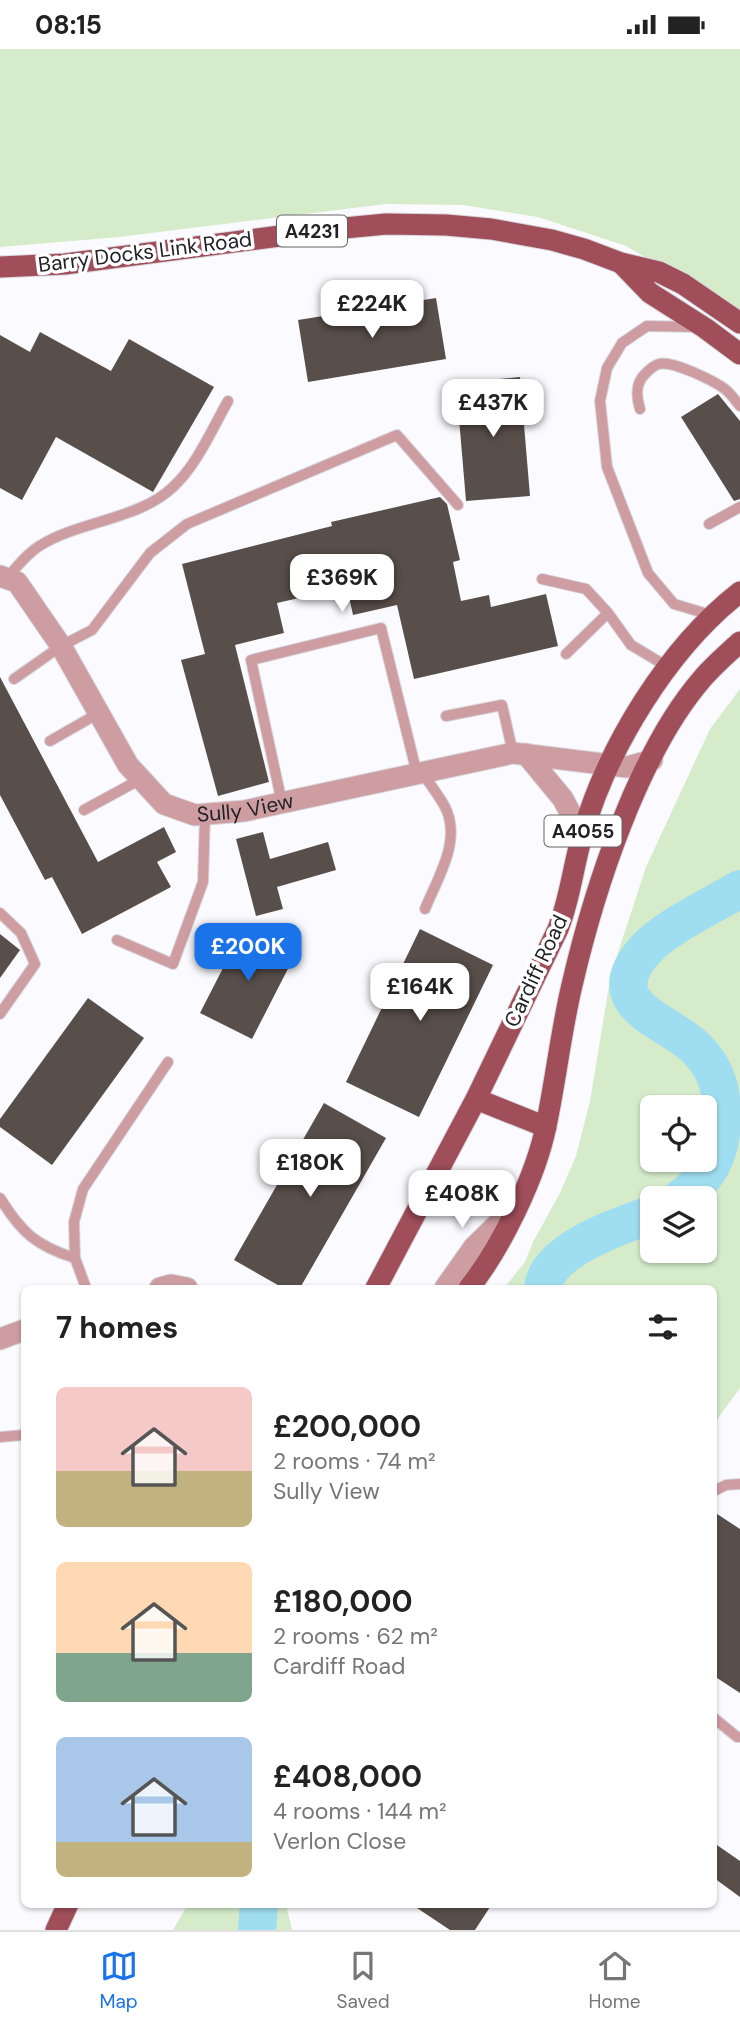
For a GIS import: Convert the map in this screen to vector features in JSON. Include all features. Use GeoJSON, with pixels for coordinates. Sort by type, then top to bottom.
{"type":"FeatureCollection","features":[{"type":"Feature","properties":{"kind":"main road","name":"Barry Docks Link Road"},"geometry":{"type":"LineString","coordinates":[[0,267],[65,264],[386,224],[446,225],[491,229],[584,249],[621,263],[659,272],[683,284],[740,323]]}},
{"type":"Feature","properties":{"kind":"main road","name":"Barry Docks Link Road"},"geometry":{"type":"LineString","coordinates":[[621,263],[650,293],[740,354]]}},
{"type":"Feature","properties":{"kind":"main road","name":"Cardiff Road"},"geometry":{"type":"LineString","coordinates":[[378,1285],[477,1099],[558,929],[566,909],[582,835],[609,765],[652,690],[688,639],[711,615],[740,592]]}},
{"type":"Feature","properties":{"kind":"main road","name":"Cardiff Road"},"geometry":{"type":"LineString","coordinates":[[471,1285],[494,1248],[534,1168],[546,1127],[572,985],[591,913],[621,827],[666,731],[702,679],[740,642]]}},
{"type":"Feature","properties":{"kind":"main road"},"geometry":{"type":"LineString","coordinates":[[477,1099],[546,1127]]}},
{"type":"Feature","properties":{"kind":"main road"},"geometry":{"type":"LineString","coordinates":[[56,1930],[66,1908]]}},
{"type":"Feature","properties":{"kind":"street","name":"Sully View"},"geometry":{"type":"LineString","coordinates":[[3,577],[17,582],[61,646],[128,765],[164,804],[195,815],[244,811],[520,754],[627,767],[652,760]]}},
{"type":"Feature","properties":{"kind":"street"},"geometry":{"type":"LineString","coordinates":[[520,754],[563,799],[582,835]]}},
{"type":"Feature","properties":{"kind":"street"},"geometry":{"type":"LineString","coordinates":[[447,1285],[474,1247],[516,1206]]}},
{"type":"Feature","properties":{"kind":"street"},"geometry":{"type":"LineString","coordinates":[[0,1339],[21,1331]]}},
{"type":"Feature","properties":{"kind":"lane"},"geometry":{"type":"LineString","coordinates":[[705,328],[647,326],[622,343],[607,368],[600,401],[607,467],[648,573],[674,604],[711,615]]}},
{"type":"Feature","properties":{"kind":"lane"},"geometry":{"type":"LineString","coordinates":[[640,409],[637,397],[639,381],[646,372],[660,364],[671,364],[709,380],[726,390],[740,406]]}},
{"type":"Feature","properties":{"kind":"lane"},"geometry":{"type":"LineString","coordinates":[[3,577],[32,551],[54,538],[147,505],[172,489],[186,473],[228,401]]}},
{"type":"Feature","properties":{"kind":"lane"},"geometry":{"type":"LineString","coordinates":[[14,679],[61,646],[93,630],[150,553],[187,524],[397,435],[458,505]]}},
{"type":"Feature","properties":{"kind":"lane"},"geometry":{"type":"LineString","coordinates":[[709,524],[740,507]]}},
{"type":"Feature","properties":{"kind":"lane"},"geometry":{"type":"LineString","coordinates":[[542,579],[586,589],[608,613],[631,645],[668,667]]}},
{"type":"Feature","properties":{"kind":"lane"},"geometry":{"type":"LineString","coordinates":[[566,654],[608,613]]}},
{"type":"Feature","properties":{"kind":"lane"},"geometry":{"type":"LineString","coordinates":[[282,803],[251,660],[381,628],[419,773],[445,806],[450,823],[451,841],[447,856],[425,909]]}},
{"type":"Feature","properties":{"kind":"lane"},"geometry":{"type":"LineString","coordinates":[[446,716],[502,705],[520,754]]}},
{"type":"Feature","properties":{"kind":"lane"},"geometry":{"type":"LineString","coordinates":[[50,741],[99,713]]}},
{"type":"Feature","properties":{"kind":"lane"},"geometry":{"type":"LineString","coordinates":[[84,810],[141,779]]}},
{"type":"Feature","properties":{"kind":"lane"},"geometry":{"type":"LineString","coordinates":[[117,940],[173,964],[203,883],[205,814]]}},
{"type":"Feature","properties":{"kind":"lane"},"geometry":{"type":"LineString","coordinates":[[0,913],[21,933],[35,964],[0,1014]]}},
{"type":"Feature","properties":{"kind":"lane"},"geometry":{"type":"LineString","coordinates":[[85,1285],[75,1258],[74,1222],[83,1189],[168,1062]]}},
{"type":"Feature","properties":{"kind":"lane"},"geometry":{"type":"LineString","coordinates":[[0,1198],[18,1227],[52,1251],[75,1258]]}},
{"type":"Feature","properties":{"kind":"lane"},"geometry":{"type":"LineString","coordinates":[[0,1437],[21,1436]]}},
{"type":"Feature","properties":{"kind":"lane"},"geometry":{"type":"LineString","coordinates":[[717,1490],[726,1485],[740,1484]]}},
{"type":"Feature","properties":{"kind":"lane"},"geometry":{"type":"LineString","coordinates":[[717,1720],[740,1737]]}},
{"type":"Feature","properties":{"kind":"green space"},"geometry":{"type":"Polygon","coordinates":[[[0,49],[740,49],[740,313],[626,246],[538,217],[463,205],[386,204],[119,237],[0,247],[0,49]]]}},
{"type":"Feature","properties":{"kind":"green space"},"geometry":{"type":"Polygon","coordinates":[[[740,689],[740,1388],[717,1420],[717,1285],[506,1285],[525,1262],[576,1156],[590,1101],[611,974],[646,867],[710,729],[740,689]]]}},
{"type":"Feature","properties":{"kind":"green space"},"geometry":{"type":"Polygon","coordinates":[[[186,1908],[287,1908],[292,1930],[173,1930],[186,1908]]]}},
{"type":"Feature","properties":{"kind":"building"},"geometry":{"type":"Polygon","coordinates":[[[436,298],[446,359],[308,382],[298,320],[436,298]]]}},
{"type":"Feature","properties":{"kind":"building"},"geometry":{"type":"Polygon","coordinates":[[[40,332],[111,371],[129,339],[214,387],[153,492],[56,437],[22,500],[0,488],[0,335],[30,352],[40,332]]]}},
{"type":"Feature","properties":{"kind":"building"},"geometry":{"type":"Polygon","coordinates":[[[520,377],[530,496],[466,501],[456,383],[520,377]]]}},
{"type":"Feature","properties":{"kind":"building"},"geometry":{"type":"Polygon","coordinates":[[[718,394],[740,421],[740,499],[734,501],[681,417],[718,394]]]}},
{"type":"Feature","properties":{"kind":"building"},"geometry":{"type":"Polygon","coordinates":[[[440,497],[447,504],[460,560],[453,562],[461,601],[489,595],[491,607],[546,594],[558,646],[414,679],[397,605],[353,615],[347,587],[277,603],[284,633],[235,645],[269,782],[218,796],[181,660],[205,654],[182,564],[332,526],[331,522],[440,497]]]}},
{"type":"Feature","properties":{"kind":"building"},"geometry":{"type":"Polygon","coordinates":[[[0,677],[98,862],[164,827],[176,852],[157,862],[171,887],[82,934],[52,877],[45,880],[0,795],[0,677]]]}},
{"type":"Feature","properties":{"kind":"building"},"geometry":{"type":"Polygon","coordinates":[[[263,832],[270,859],[328,842],[336,870],[277,887],[283,909],[256,916],[236,839],[263,832]]]}},
{"type":"Feature","properties":{"kind":"building"},"geometry":{"type":"Polygon","coordinates":[[[244,927],[296,953],[252,1039],[200,1013],[244,927]]]}},
{"type":"Feature","properties":{"kind":"building"},"geometry":{"type":"Polygon","coordinates":[[[420,929],[493,965],[419,1117],[346,1082],[420,929]]]}},
{"type":"Feature","properties":{"kind":"building"},"geometry":{"type":"Polygon","coordinates":[[[0,934],[20,950],[0,978],[0,934]]]}},
{"type":"Feature","properties":{"kind":"building"},"geometry":{"type":"Polygon","coordinates":[[[88,998],[144,1038],[52,1165],[0,1127],[0,1119],[88,998]]]}},
{"type":"Feature","properties":{"kind":"building"},"geometry":{"type":"Polygon","coordinates":[[[324,1103],[386,1138],[302,1285],[278,1285],[234,1260],[324,1103]]]}},
{"type":"Feature","properties":{"kind":"building"},"geometry":{"type":"Polygon","coordinates":[[[717,1514],[740,1529],[740,1693],[717,1678],[717,1514]]]}},
{"type":"Feature","properties":{"kind":"building"},"geometry":{"type":"Polygon","coordinates":[[[717,1845],[740,1861],[740,1897],[717,1880],[717,1845]]]}},
{"type":"Feature","properties":{"kind":"building"},"geometry":{"type":"Polygon","coordinates":[[[417,1908],[489,1908],[475,1930],[450,1930],[417,1908]]]}},
{"type":"Feature","properties":{"kind":"waterway"},"geometry":{"type":"LineString","coordinates":[[695,1186],[711,1166],[719,1147],[722,1123],[718,1083],[698,1050],[642,1010],[632,999],[628,985],[632,969],[655,941],[677,925],[740,889]]}},
{"type":"Feature","properties":{"kind":"waterway"},"geometry":{"type":"LineString","coordinates":[[544,1285],[548,1274],[571,1250],[588,1240],[640,1219]]}},
{"type":"Feature","properties":{"kind":"waterway"},"geometry":{"type":"LineString","coordinates":[[257,1930],[259,1908]]}}]}
